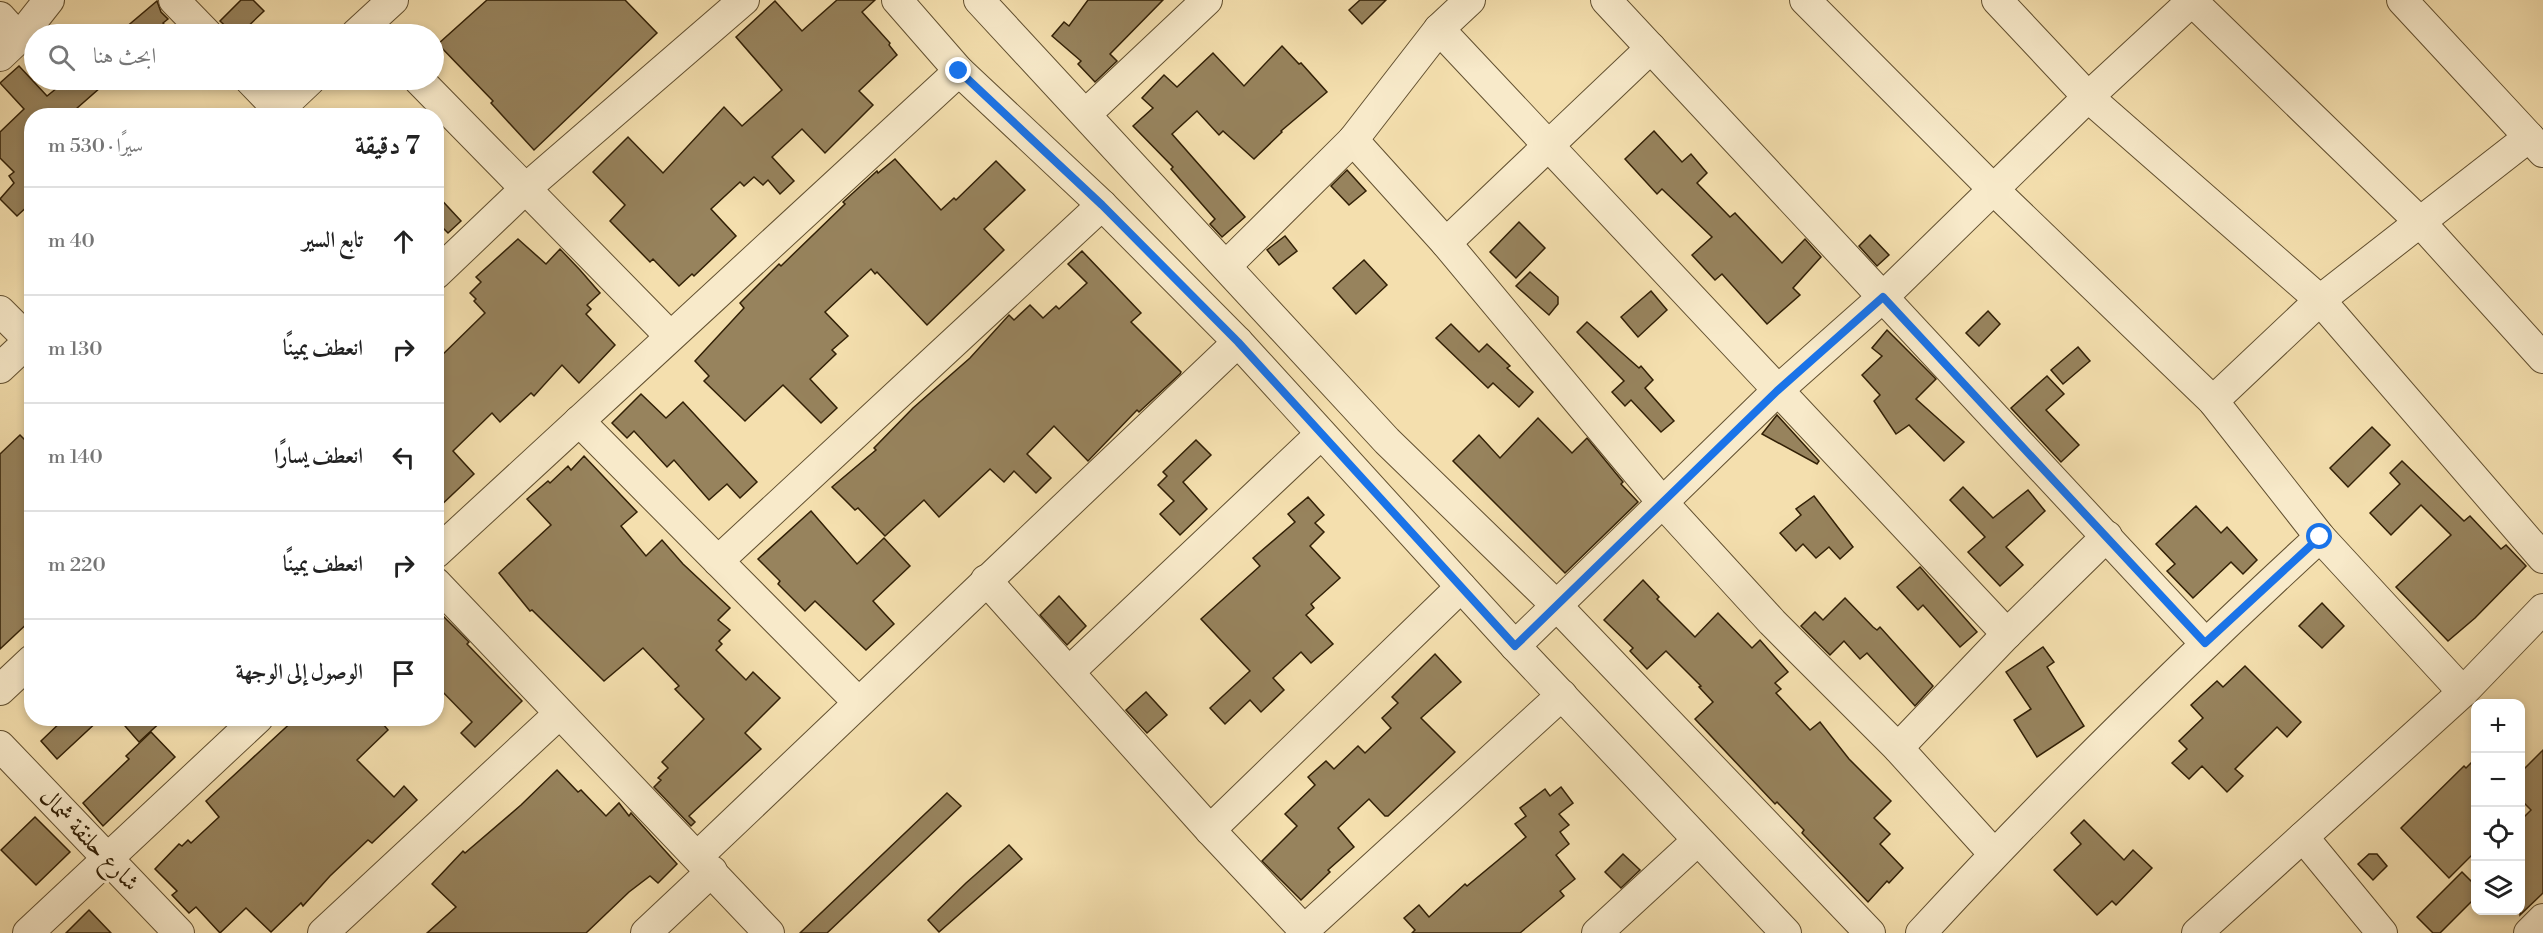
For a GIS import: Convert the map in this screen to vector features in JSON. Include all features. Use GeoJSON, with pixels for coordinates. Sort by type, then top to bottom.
{"type":"FeatureCollection","features":[{"type":"Feature","properties":{"kind":"street"},"geometry":{"type":"LineString","coordinates":[[6,37],[49,0]]}},
{"type":"Feature","properties":{"kind":"street"},"geometry":{"type":"LineString","coordinates":[[174,0],[197,24]]}},
{"type":"Feature","properties":{"kind":"street"},"geometry":{"type":"LineString","coordinates":[[372,24],[393,0]]}},
{"type":"Feature","properties":{"kind":"street"},"geometry":{"type":"LineString","coordinates":[[444,266],[524,190],[744,0]]}},
{"type":"Feature","properties":{"kind":"street"},"geometry":{"type":"LineString","coordinates":[[979,0],[1387,441],[1556,605],[1870,933]]}},
{"type":"Feature","properties":{"kind":"street"},"geometry":{"type":"LineString","coordinates":[[1086,114],[1208,0]]}},
{"type":"Feature","properties":{"kind":"street"},"geometry":{"type":"LineString","coordinates":[[1226,266],[1353,140],[1439,29],[1470,0]]}},
{"type":"Feature","properties":{"kind":"street"},"geometry":{"type":"LineString","coordinates":[[1606,0],[2205,643]]}},
{"type":"Feature","properties":{"kind":"street"},"geometry":{"type":"LineString","coordinates":[[1805,0],[1994,190],[2213,400],[2320,537],[2463,692]]}},
{"type":"Feature","properties":{"kind":"street"},"geometry":{"type":"LineString","coordinates":[[1997,0],[2088,98],[2320,300],[2543,558]]}},
{"type":"Feature","properties":{"kind":"street"},"geometry":{"type":"LineString","coordinates":[[1515,646],[1777,391],[1883,297],[2192,0],[2420,222],[2543,358]]}},
{"type":"Feature","properties":{"kind":"street"},"geometry":{"type":"LineString","coordinates":[[2213,400],[2320,300],[2420,222],[2536,144],[2402,0]]}},
{"type":"Feature","properties":{"kind":"street"},"geometry":{"type":"LineString","coordinates":[[915,6],[959,71],[1102,205],[1238,342],[1461,588],[1786,933]]}},
{"type":"Feature","properties":{"kind":"street"},"geometry":{"type":"LineString","coordinates":[[1439,29],[2007,634]]}},
{"type":"Feature","properties":{"kind":"street"},"geometry":{"type":"LineString","coordinates":[[1446,243],[1651,48]]}},
{"type":"Feature","properties":{"kind":"street"},"geometry":{"type":"LineString","coordinates":[[444,546],[959,71]]}},
{"type":"Feature","properties":{"kind":"street"},"geometry":{"type":"LineString","coordinates":[[258,90],[272,108]]}},
{"type":"Feature","properties":{"kind":"street"},"geometry":{"type":"LineString","coordinates":[[281,108],[300,90]]}},
{"type":"Feature","properties":{"kind":"street"},"geometry":{"type":"LineString","coordinates":[[429,90],[524,190],[670,336]]}},
{"type":"Feature","properties":{"kind":"street"},"geometry":{"type":"LineString","coordinates":[[1353,140],[1446,243],[1663,503],[1772,622],[1898,748],[1994,854]]}},
{"type":"Feature","properties":{"kind":"street"},"geometry":{"type":"LineString","coordinates":[[718,561],[1102,205]]}},
{"type":"Feature","properties":{"kind":"street"},"geometry":{"type":"LineString","coordinates":[[0,312],[24,334]]}},
{"type":"Feature","properties":{"kind":"street"},"geometry":{"type":"LineString","coordinates":[[646,933],[705,864],[858,702],[1238,342]]}},
{"type":"Feature","properties":{"kind":"street"},"geometry":{"type":"LineString","coordinates":[[0,368],[24,345]]}},
{"type":"Feature","properties":{"kind":"street"},"geometry":{"type":"LineString","coordinates":[[579,421],[858,702]]}},
{"type":"Feature","properties":{"kind":"street"},"geometry":{"type":"LineString","coordinates":[[1069,672],[1320,435]]}},
{"type":"Feature","properties":{"kind":"street"},"geometry":{"type":"LineString","coordinates":[[1898,748],[2007,634],[2107,536]]}},
{"type":"Feature","properties":{"kind":"street"},"geometry":{"type":"LineString","coordinates":[[1921,933],[1994,854],[2205,643],[2320,537]]}},
{"type":"Feature","properties":{"kind":"street"},"geometry":{"type":"LineString","coordinates":[[986,580],[1303,932],[1562,695]]}},
{"type":"Feature","properties":{"kind":"street"},"geometry":{"type":"LineString","coordinates":[[1210,830],[1461,588]]}},
{"type":"Feature","properties":{"kind":"street"},"geometry":{"type":"LineString","coordinates":[[444,592],[769,933]]}},
{"type":"Feature","properties":{"kind":"street"},"geometry":{"type":"LineString","coordinates":[[2197,933],[2463,692],[2541,616]]}},
{"type":"Feature","properties":{"kind":"street"},"geometry":{"type":"LineString","coordinates":[[0,690],[24,668]]}},
{"type":"Feature","properties":{"kind":"street"},"geometry":{"type":"LineString","coordinates":[[323,933],[559,714]]}},
{"type":"Feature","properties":{"kind":"street"},"geometry":{"type":"LineString","coordinates":[[28,933],[249,726]]}},
{"type":"Feature","properties":{"kind":"street","name":"شارع حلنقة شمال"},"geometry":{"type":"LineString","coordinates":[[0,746],[179,933]]}},
{"type":"Feature","properties":{"kind":"street"},"geometry":{"type":"LineString","coordinates":[[2303,837],[2382,933]]}},
{"type":"Feature","properties":{"kind":"street"},"geometry":{"type":"LineString","coordinates":[[1597,933],[1697,841]]}},
{"type":"Feature","properties":{"kind":"street"},"geometry":{"type":"LineString","coordinates":[[2529,933],[2543,919]]}},
{"type":"Feature","properties":{"kind":"building"},"geometry":{"type":"Polygon","coordinates":[[[241,0],[253,0],[264,11],[250,24],[223,24],[220,21],[241,0]]]}},
{"type":"Feature","properties":{"kind":"building"},"geometry":{"type":"Polygon","coordinates":[[[487,0],[625,0],[657,33],[534,150],[491,103],[493,101],[444,50],[444,39],[487,0]]]}},
{"type":"Feature","properties":{"kind":"building"},"geometry":{"type":"Polygon","coordinates":[[[837,0],[875,0],[862,12],[890,43],[889,45],[897,55],[859,91],[873,105],[825,153],[802,129],[772,157],[794,181],[780,194],[768,180],[763,185],[754,177],[744,186],[740,182],[711,209],[736,236],[694,276],[692,274],[679,286],[653,259],[650,262],[610,221],[625,205],[593,172],[628,137],[663,173],[724,107],[742,126],[782,90],[736,37],[775,1],[802,31],[837,0]]]}},
{"type":"Feature","properties":{"kind":"building"},"geometry":{"type":"Polygon","coordinates":[[[1088,0],[1163,0],[1110,54],[1117,61],[1095,82],[1078,64],[1081,61],[1052,36],[1064,22],[1069,26],[1088,0]]]}},
{"type":"Feature","properties":{"kind":"building"},"geometry":{"type":"Polygon","coordinates":[[[1360,0],[1386,0],[1362,24],[1349,10],[1360,0]]]}},
{"type":"Feature","properties":{"kind":"building"},"geometry":{"type":"Polygon","coordinates":[[[157,1],[161,12],[168,19],[164,24],[130,24],[157,1]]]}},
{"type":"Feature","properties":{"kind":"building"},"geometry":{"type":"Polygon","coordinates":[[[1282,46],[1327,92],[1281,131],[1254,159],[1223,131],[1219,135],[1197,111],[1172,134],[1245,217],[1222,237],[1210,224],[1215,219],[1171,169],[1173,167],[1133,126],[1153,108],[1142,98],[1164,75],[1177,87],[1213,53],[1244,86],[1282,46]]]}},
{"type":"Feature","properties":{"kind":"building"},"geometry":{"type":"Polygon","coordinates":[[[19,66],[24,71],[24,90],[41,90],[47,96],[54,90],[98,90],[77,108],[24,109],[0,83],[19,66]]]}},
{"type":"Feature","properties":{"kind":"building"},"geometry":{"type":"Polygon","coordinates":[[[24,109],[24,209],[17,216],[0,199],[14,183],[9,176],[14,172],[0,158],[0,132],[24,109]]]}},
{"type":"Feature","properties":{"kind":"building"},"geometry":{"type":"Polygon","coordinates":[[[1654,131],[1682,162],[1691,154],[1707,173],[1697,183],[1730,217],[1735,213],[1782,263],[1805,239],[1821,257],[1793,288],[1800,295],[1767,324],[1722,274],[1715,280],[1692,255],[1712,237],[1662,189],[1657,194],[1625,159],[1654,131]]]}},
{"type":"Feature","properties":{"kind":"building"},"geometry":{"type":"Polygon","coordinates":[[[895,159],[941,210],[954,198],[956,200],[996,161],[1025,190],[984,229],[1004,250],[927,325],[877,272],[875,274],[871,269],[825,312],[848,336],[832,350],[836,354],[810,379],[837,408],[821,423],[783,385],[745,421],[704,381],[709,376],[695,361],[744,308],[740,303],[845,204],[843,202],[877,171],[878,173],[895,159]]]}},
{"type":"Feature","properties":{"kind":"building"},"geometry":{"type":"Polygon","coordinates":[[[1347,170],[1366,191],[1349,205],[1331,186],[1347,170]]]}},
{"type":"Feature","properties":{"kind":"building"},"geometry":{"type":"Polygon","coordinates":[[[444,203],[461,221],[448,233],[444,229],[444,203]]]}},
{"type":"Feature","properties":{"kind":"building"},"geometry":{"type":"Polygon","coordinates":[[[1519,222],[1545,248],[1516,278],[1490,252],[1519,222]]]}},
{"type":"Feature","properties":{"kind":"building"},"geometry":{"type":"Polygon","coordinates":[[[1870,235],[1889,255],[1877,266],[1859,246],[1870,235]]]}},
{"type":"Feature","properties":{"kind":"building"},"geometry":{"type":"Polygon","coordinates":[[[1285,236],[1297,251],[1279,265],[1267,250],[1285,236]]]}},
{"type":"Feature","properties":{"kind":"building"},"geometry":{"type":"Polygon","coordinates":[[[518,239],[546,264],[560,249],[600,293],[587,305],[591,309],[586,314],[615,345],[579,383],[562,365],[534,396],[531,393],[500,422],[492,413],[453,451],[474,474],[444,502],[444,353],[485,313],[470,293],[481,282],[476,277],[518,239]]]}},
{"type":"Feature","properties":{"kind":"building"},"geometry":{"type":"Polygon","coordinates":[[[1082,251],[1141,313],[1131,322],[1181,372],[1180,374],[1139,412],[1137,410],[1088,461],[1054,426],[1027,454],[1051,478],[1036,493],[1014,471],[1004,482],[990,469],[939,517],[924,500],[885,536],[858,508],[855,510],[832,487],[876,450],[874,448],[913,408],[970,358],[1009,315],[1014,320],[1030,305],[1043,318],[1056,306],[1059,309],[1087,283],[1068,264],[1082,251]]]}},
{"type":"Feature","properties":{"kind":"building"},"geometry":{"type":"Polygon","coordinates":[[[1364,260],[1387,285],[1356,314],[1333,288],[1364,260]]]}},
{"type":"Feature","properties":{"kind":"building"},"geometry":{"type":"Polygon","coordinates":[[[1530,272],[1558,297],[1558,304],[1549,315],[1516,286],[1530,272]]]}},
{"type":"Feature","properties":{"kind":"building"},"geometry":{"type":"Polygon","coordinates":[[[1651,291],[1667,310],[1638,337],[1621,317],[1651,291]]]}},
{"type":"Feature","properties":{"kind":"building"},"geometry":{"type":"Polygon","coordinates":[[[1988,311],[2000,324],[1979,346],[1966,333],[1988,311]]]}},
{"type":"Feature","properties":{"kind":"building"},"geometry":{"type":"Polygon","coordinates":[[[1587,322],[1639,368],[1641,366],[1653,380],[1645,388],[1674,421],[1661,432],[1631,400],[1625,406],[1612,392],[1624,381],[1577,332],[1587,322]]]}},
{"type":"Feature","properties":{"kind":"building"},"geometry":{"type":"Polygon","coordinates":[[[1451,324],[1479,352],[1487,344],[1510,366],[1507,368],[1533,392],[1519,407],[1493,383],[1488,388],[1436,338],[1451,324]]]}},
{"type":"Feature","properties":{"kind":"building"},"geometry":{"type":"Polygon","coordinates":[[[1887,330],[1936,379],[1916,399],[1964,442],[1944,461],[1909,425],[1896,434],[1874,401],[1880,395],[1862,375],[1882,356],[1872,348],[1887,330]]]}},
{"type":"Feature","properties":{"kind":"building"},"geometry":{"type":"Polygon","coordinates":[[[2078,347],[2090,361],[2063,384],[2051,370],[2078,347]]]}},
{"type":"Feature","properties":{"kind":"building"},"geometry":{"type":"Polygon","coordinates":[[[2047,376],[2064,394],[2046,410],[2079,445],[2061,462],[2011,408],[2047,376]]]}},
{"type":"Feature","properties":{"kind":"building"},"geometry":{"type":"Polygon","coordinates":[[[641,394],[666,418],[683,402],[757,482],[740,498],[727,484],[709,500],[674,460],[667,467],[634,431],[627,438],[612,423],[641,394]]]}},
{"type":"Feature","properties":{"kind":"building"},"geometry":{"type":"Polygon","coordinates":[[[1777,415],[1819,461],[1817,464],[1762,434],[1777,415]]]}},
{"type":"Feature","properties":{"kind":"building"},"geometry":{"type":"Polygon","coordinates":[[[1538,418],[1572,453],[1587,438],[1623,482],[1621,484],[1638,502],[1565,573],[1453,461],[1479,435],[1500,458],[1538,418]]]}},
{"type":"Feature","properties":{"kind":"building"},"geometry":{"type":"Polygon","coordinates":[[[2372,427],[2390,445],[2348,487],[2330,468],[2372,427]]]}},
{"type":"Feature","properties":{"kind":"building"},"geometry":{"type":"Polygon","coordinates":[[[20,435],[24,439],[24,626],[0,649],[0,454],[20,435]]]}},
{"type":"Feature","properties":{"kind":"building"},"geometry":{"type":"Polygon","coordinates":[[[1196,440],[1211,455],[1183,482],[1207,509],[1180,535],[1160,514],[1174,501],[1158,485],[1167,476],[1163,472],[1196,440]]]}},
{"type":"Feature","properties":{"kind":"building"},"geometry":{"type":"Polygon","coordinates":[[[584,456],[637,512],[621,526],[646,556],[662,540],[683,564],[730,608],[718,620],[730,630],[719,641],[722,644],[716,650],[746,680],[753,672],[780,698],[745,733],[761,749],[689,816],[695,822],[691,826],[654,787],[661,780],[658,778],[668,768],[662,762],[704,719],[675,689],[679,686],[643,648],[604,681],[532,610],[530,611],[499,573],[551,525],[527,499],[548,481],[550,483],[568,466],[571,470],[584,456]]]}},
{"type":"Feature","properties":{"kind":"building"},"geometry":{"type":"Polygon","coordinates":[[[2402,461],[2464,521],[2470,516],[2501,549],[2506,545],[2526,566],[2475,618],[2448,641],[2396,587],[2451,535],[2421,505],[2391,535],[2370,513],[2400,484],[2390,473],[2402,461]]]}},
{"type":"Feature","properties":{"kind":"building"},"geometry":{"type":"Polygon","coordinates":[[[1963,487],[1993,518],[2028,490],[2045,511],[2006,547],[2023,565],[2000,586],[1968,552],[1985,537],[1950,500],[1963,487]]]}},
{"type":"Feature","properties":{"kind":"building"},"geometry":{"type":"Polygon","coordinates":[[[1814,496],[1853,547],[1840,559],[1829,547],[1816,558],[1803,544],[1796,551],[1780,533],[1801,515],[1796,509],[1814,496]]]}},
{"type":"Feature","properties":{"kind":"building"},"geometry":{"type":"Polygon","coordinates":[[[1308,497],[1324,515],[1315,523],[1324,532],[1310,546],[1340,578],[1311,604],[1314,608],[1306,615],[1333,644],[1311,663],[1301,652],[1273,678],[1284,690],[1261,712],[1250,700],[1225,724],[1210,708],[1250,671],[1201,619],[1260,566],[1253,558],[1295,522],[1288,514],[1308,497]]]}},
{"type":"Feature","properties":{"kind":"building"},"geometry":{"type":"Polygon","coordinates":[[[2196,506],[2221,533],[2227,527],[2257,560],[2243,574],[2231,562],[2193,598],[2167,571],[2175,564],[2156,544],[2196,506]]]}},
{"type":"Feature","properties":{"kind":"building"},"geometry":{"type":"Polygon","coordinates":[[[811,511],[857,564],[884,538],[910,566],[873,601],[894,624],[866,650],[815,601],[805,611],[778,584],[780,581],[758,559],[811,511]]]}},
{"type":"Feature","properties":{"kind":"building"},"geometry":{"type":"Polygon","coordinates":[[[1920,567],[1977,632],[1960,647],[1923,605],[1918,610],[1897,587],[1920,567]]]}},
{"type":"Feature","properties":{"kind":"building"},"geometry":{"type":"Polygon","coordinates":[[[1643,580],[1659,597],[1657,599],[1695,637],[1718,613],[1752,648],[1760,640],[1788,672],[1775,683],[1781,689],[1776,693],[1810,730],[1820,722],[1849,759],[1891,801],[1874,818],[1890,834],[1880,844],[1903,868],[1889,883],[1887,881],[1868,902],[1802,833],[1804,830],[1777,802],[1775,804],[1695,719],[1713,702],[1699,687],[1701,686],[1666,651],[1647,669],[1630,651],[1633,648],[1604,620],[1643,580]]]}},
{"type":"Feature","properties":{"kind":"building"},"geometry":{"type":"Polygon","coordinates":[[[1059,596],[1086,626],[1067,645],[1040,615],[1059,596]]]}},
{"type":"Feature","properties":{"kind":"building"},"geometry":{"type":"Polygon","coordinates":[[[1845,598],[1873,627],[1877,630],[1880,627],[1933,686],[1915,706],[1867,653],[1860,659],[1844,641],[1830,655],[1801,626],[1815,612],[1823,620],[1845,598]]]}},
{"type":"Feature","properties":{"kind":"building"},"geometry":{"type":"Polygon","coordinates":[[[2322,603],[2344,626],[2322,648],[2299,626],[2322,603]]]}},
{"type":"Feature","properties":{"kind":"building"},"geometry":{"type":"Polygon","coordinates":[[[444,617],[522,701],[475,747],[461,733],[472,722],[444,693],[444,617]]]}},
{"type":"Feature","properties":{"kind":"building"},"geometry":{"type":"Polygon","coordinates":[[[2043,647],[2054,662],[2047,667],[2084,726],[2037,757],[2014,720],[2031,709],[2006,672],[2043,647]]]}},
{"type":"Feature","properties":{"kind":"building"},"geometry":{"type":"Polygon","coordinates":[[[1435,654],[1461,682],[1421,718],[1455,752],[1388,816],[1385,816],[1369,799],[1338,828],[1354,847],[1328,870],[1330,872],[1301,900],[1262,861],[1297,826],[1285,814],[1315,785],[1308,777],[1326,761],[1334,769],[1358,746],[1365,753],[1391,728],[1382,718],[1398,703],[1392,697],[1435,654]]]}},
{"type":"Feature","properties":{"kind":"building"},"geometry":{"type":"Polygon","coordinates":[[[2245,666],[2301,722],[2287,737],[2277,727],[2235,769],[2243,776],[2227,792],[2202,766],[2189,779],[2172,763],[2187,749],[2179,741],[2203,718],[2191,705],[2217,681],[2223,687],[2245,666]]]}},
{"type":"Feature","properties":{"kind":"building"},"geometry":{"type":"Polygon","coordinates":[[[1146,692],[1167,715],[1147,733],[1126,710],[1146,692]]]}},
{"type":"Feature","properties":{"kind":"building"},"geometry":{"type":"Polygon","coordinates":[[[57,726],[92,726],[57,759],[41,741],[57,726]]]}},
{"type":"Feature","properties":{"kind":"building"},"geometry":{"type":"Polygon","coordinates":[[[125,726],[156,726],[139,742],[125,726]]]}},
{"type":"Feature","properties":{"kind":"building"},"geometry":{"type":"Polygon","coordinates":[[[287,726],[385,726],[388,730],[357,760],[394,797],[404,786],[417,800],[372,843],[368,840],[330,876],[303,906],[301,903],[271,932],[246,908],[220,933],[196,907],[189,913],[172,895],[177,891],[155,869],[179,844],[182,846],[188,840],[191,843],[219,817],[206,801],[287,726]]]}},
{"type":"Feature","properties":{"kind":"building"},"geometry":{"type":"Polygon","coordinates":[[[151,732],[175,757],[103,826],[83,803],[129,759],[126,756],[151,732]]]}},
{"type":"Feature","properties":{"kind":"building"},"geometry":{"type":"Polygon","coordinates":[[[2543,750],[2543,893],[2525,910],[2525,816],[2531,810],[2525,804],[2525,768],[2543,750]]]}},
{"type":"Feature","properties":{"kind":"building"},"geometry":{"type":"Polygon","coordinates":[[[2471,763],[2471,856],[2449,878],[2401,828],[2464,766],[2466,768],[2471,763]]]}},
{"type":"Feature","properties":{"kind":"building"},"geometry":{"type":"Polygon","coordinates":[[[557,770],[578,792],[581,790],[606,816],[619,803],[629,816],[631,813],[677,864],[658,883],[650,876],[629,892],[586,933],[427,933],[456,907],[432,884],[463,851],[465,853],[521,805],[557,770]]]}},
{"type":"Feature","properties":{"kind":"building"},"geometry":{"type":"Polygon","coordinates":[[[1561,787],[1573,803],[1559,814],[1569,825],[1560,832],[1569,844],[1556,855],[1575,879],[1560,891],[1564,896],[1520,933],[1412,933],[1415,930],[1404,918],[1419,905],[1429,917],[1465,884],[1467,886],[1526,837],[1515,824],[1526,816],[1520,808],[1545,789],[1550,796],[1561,787]]]}},
{"type":"Feature","properties":{"kind":"building"},"geometry":{"type":"Polygon","coordinates":[[[947,793],[961,806],[827,933],[800,933],[947,793]]]}},
{"type":"Feature","properties":{"kind":"building"},"geometry":{"type":"Polygon","coordinates":[[[35,817],[70,852],[36,885],[1,850],[35,817]]]}},
{"type":"Feature","properties":{"kind":"building"},"geometry":{"type":"Polygon","coordinates":[[[2084,820],[2124,860],[2133,850],[2152,868],[2116,905],[2112,901],[2097,915],[2054,870],[2081,844],[2071,833],[2084,820]]]}},
{"type":"Feature","properties":{"kind":"building"},"geometry":{"type":"Polygon","coordinates":[[[1009,845],[1022,859],[939,932],[928,920],[1009,845]]]}},
{"type":"Feature","properties":{"kind":"building"},"geometry":{"type":"Polygon","coordinates":[[[1623,854],[1640,870],[1621,888],[1605,872],[1623,854]]]}},
{"type":"Feature","properties":{"kind":"building"},"geometry":{"type":"Polygon","coordinates":[[[2369,854],[2377,854],[2387,866],[2373,880],[2358,864],[2369,854]]]}},
{"type":"Feature","properties":{"kind":"building"},"geometry":{"type":"Polygon","coordinates":[[[2462,872],[2471,881],[2471,902],[2440,933],[2433,933],[2417,917],[2462,872]]]}},
{"type":"Feature","properties":{"kind":"building"},"geometry":{"type":"Polygon","coordinates":[[[89,910],[111,933],[66,933],[89,910]]]}},
{"type":"Feature","properties":{"kind":"route"},"geometry":{"type":"LineString","coordinates":[[959,71],[1102,205],[1238,342],[1320,435],[1515,646],[1777,391],[1883,297],[2205,643],[2320,537]]}}]}
